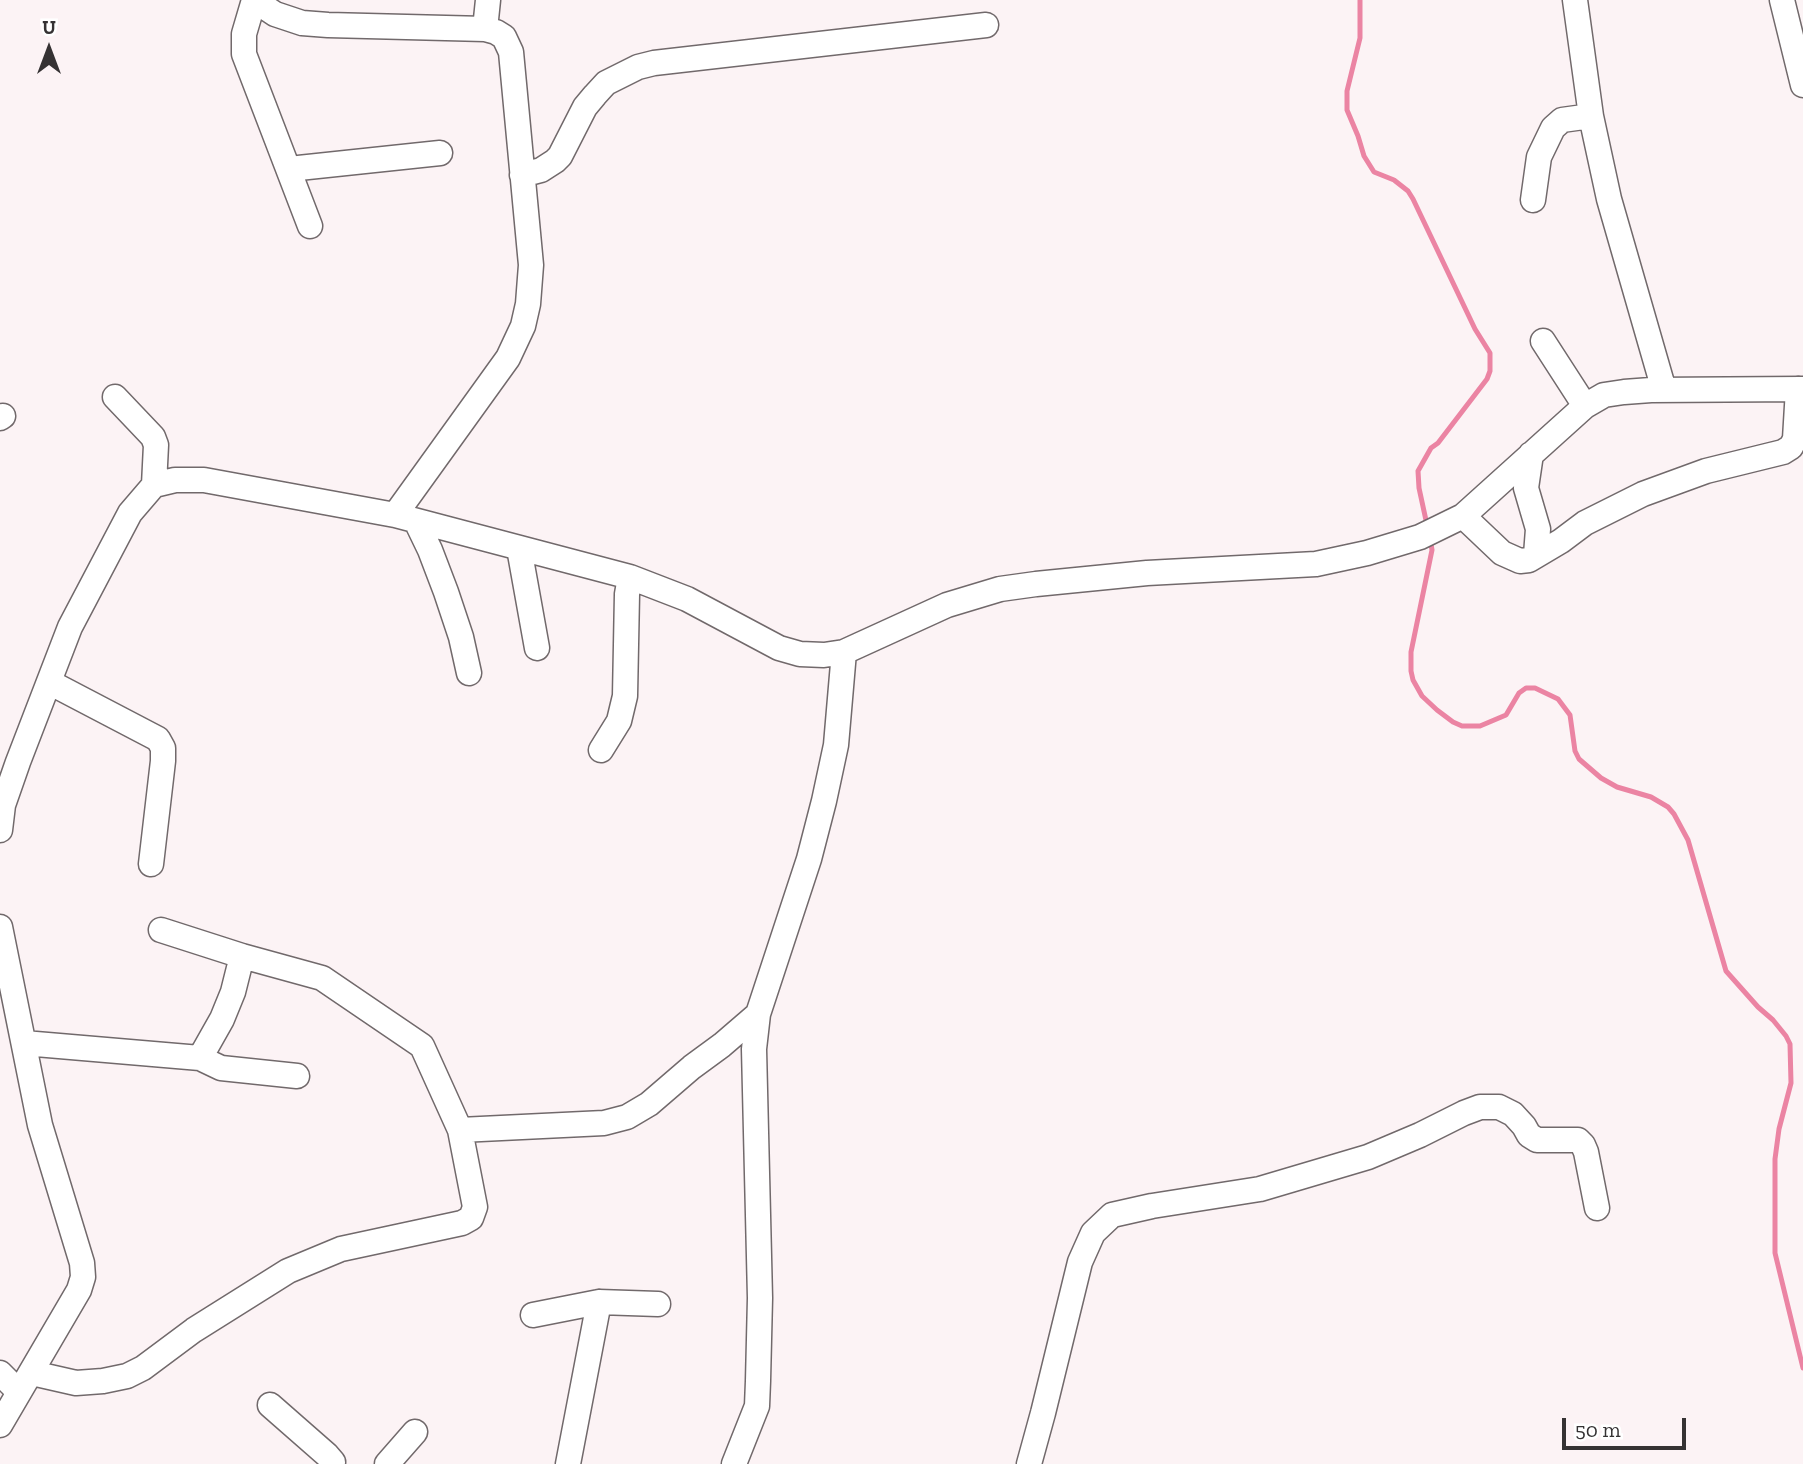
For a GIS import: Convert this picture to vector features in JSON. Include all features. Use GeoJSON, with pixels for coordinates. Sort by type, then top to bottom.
{"type":"FeatureCollection","features":[{"type":"Feature","properties":{"kind":"street"},"geometry":{"type":"LineString","coordinates":[[485,29],[488,0]]}},
{"type":"Feature","properties":{"kind":"street"},"geometry":{"type":"LineString","coordinates":[[1575,0],[1591,116],[1609,199],[1664,390]]}},
{"type":"Feature","properties":{"kind":"street"},"geometry":{"type":"LineString","coordinates":[[1782,0],[1803,85]]}},
{"type":"Feature","properties":{"kind":"street"},"geometry":{"type":"LineString","coordinates":[[310,226],[244,54],[243,34],[266,3],[302,23],[485,29],[504,37],[511,52],[531,265],[528,304],[523,326],[508,358],[406,518]]}},
{"type":"Feature","properties":{"kind":"street"},"geometry":{"type":"LineString","coordinates":[[522,175],[541,170],[555,161],[585,107],[595,95],[606,83],[638,67],[986,25]]}},
{"type":"Feature","properties":{"kind":"street"},"geometry":{"type":"LineString","coordinates":[[1533,200],[1539,157],[1556,123],[1591,116]]}},
{"type":"Feature","properties":{"kind":"street"},"geometry":{"type":"LineString","coordinates":[[289,169],[440,153]]}},
{"type":"Feature","properties":{"kind":"street"},"geometry":{"type":"LineString","coordinates":[[1543,341],[1585,406]]}},
{"type":"Feature","properties":{"kind":"street"},"geometry":{"type":"LineString","coordinates":[[0,830],[3,805],[70,627],[130,513],[154,485],[175,480],[204,481],[406,518],[630,577],[687,599],[779,648],[800,654],[824,655],[844,652],[947,605],[1000,589],[1147,573],[1316,564],[1367,553],[1420,537],[1454,520],[1585,406],[1604,396],[1664,390],[1801,389],[1795,439],[1791,447],[1783,452],[1706,471],[1643,494],[1585,523],[1529,560],[1520,561],[1502,553],[1454,520]]}},
{"type":"Feature","properties":{"kind":"street"},"geometry":{"type":"LineString","coordinates":[[115,397],[153,437],[156,445],[154,485]]}},
{"type":"Feature","properties":{"kind":"street"},"geometry":{"type":"LineString","coordinates":[[1531,454],[1526,488],[1538,529],[1536,555]]}},
{"type":"Feature","properties":{"kind":"street"},"geometry":{"type":"LineString","coordinates":[[406,518],[446,592],[461,637],[469,673]]}},
{"type":"Feature","properties":{"kind":"street"},"geometry":{"type":"LineString","coordinates":[[519,548],[537,648]]}},
{"type":"Feature","properties":{"kind":"street"},"geometry":{"type":"LineString","coordinates":[[601,750],[619,721],[625,696],[626,594],[630,577]]}},
{"type":"Feature","properties":{"kind":"street"},"geometry":{"type":"LineString","coordinates":[[734,1464],[757,1406],[760,1298],[754,1049],[758,1014],[809,859],[824,801],[836,746],[844,652]]}},
{"type":"Feature","properties":{"kind":"street"},"geometry":{"type":"LineString","coordinates":[[49,682],[158,739],[163,748],[163,761],[151,864]]}},
{"type":"Feature","properties":{"kind":"street"},"geometry":{"type":"LineString","coordinates":[[0,927],[8,1013],[24,1042],[40,1125],[82,1263],[83,1278],[79,1290],[0,1425]]}},
{"type":"Feature","properties":{"kind":"street"},"geometry":{"type":"LineString","coordinates":[[0,1373],[25,1382],[75,1383],[127,1376],[288,1271],[341,1249],[462,1223],[471,1217],[475,1206],[460,1130],[422,1046],[321,978],[161,930]]}},
{"type":"Feature","properties":{"kind":"street"},"geometry":{"type":"LineString","coordinates":[[200,1059],[222,1019],[233,992],[242,956]]}},
{"type":"Feature","properties":{"kind":"street"},"geometry":{"type":"LineString","coordinates":[[460,1130],[604,1123],[627,1117],[649,1104],[758,1014]]}},
{"type":"Feature","properties":{"kind":"street"},"geometry":{"type":"LineString","coordinates":[[24,1042],[200,1059],[220,1068],[297,1076]]}},
{"type":"Feature","properties":{"kind":"street"},"geometry":{"type":"LineString","coordinates":[[1029,1464],[1080,1262],[1093,1233],[1112,1215],[1259,1189],[1368,1157],[1480,1107],[1500,1107],[1513,1114],[1529,1135],[1537,1140],[1578,1140],[1586,1152],[1597,1208]]}},
{"type":"Feature","properties":{"kind":"street"},"geometry":{"type":"LineString","coordinates":[[533,1315],[599,1302],[657,1304]]}},
{"type":"Feature","properties":{"kind":"street"},"geometry":{"type":"LineString","coordinates":[[568,1464],[599,1302]]}},
{"type":"Feature","properties":{"kind":"street"},"geometry":{"type":"LineString","coordinates":[[270,1405],[333,1463]]}},
{"type":"Feature","properties":{"kind":"street"},"geometry":{"type":"LineString","coordinates":[[387,1464],[415,1432]]}},
{"type":"Feature","properties":{"kind":"waterway"},"geometry":{"type":"LineString","coordinates":[[1360,0],[1360,38],[1347,91],[1347,110],[1364,156],[1374,172],[1394,180],[1408,191],[1413,199],[1475,329],[1490,353],[1487,379],[1438,443],[1431,448],[1418,471],[1427,525]]}},
{"type":"Feature","properties":{"kind":"waterway"},"geometry":{"type":"LineString","coordinates":[[1430,538],[1432,550],[1411,652],[1413,680],[1422,696],[1437,710],[1462,726],[1480,726],[1506,715],[1519,693],[1526,688],[1535,688],[1558,699],[1570,715],[1575,751],[1579,759],[1601,778],[1617,787],[1651,797],[1674,814],[1688,840],[1726,971],[1773,1020],[1790,1044],[1791,1083],[1779,1129],[1775,1159],[1775,1253],[1803,1368]]}}]}
